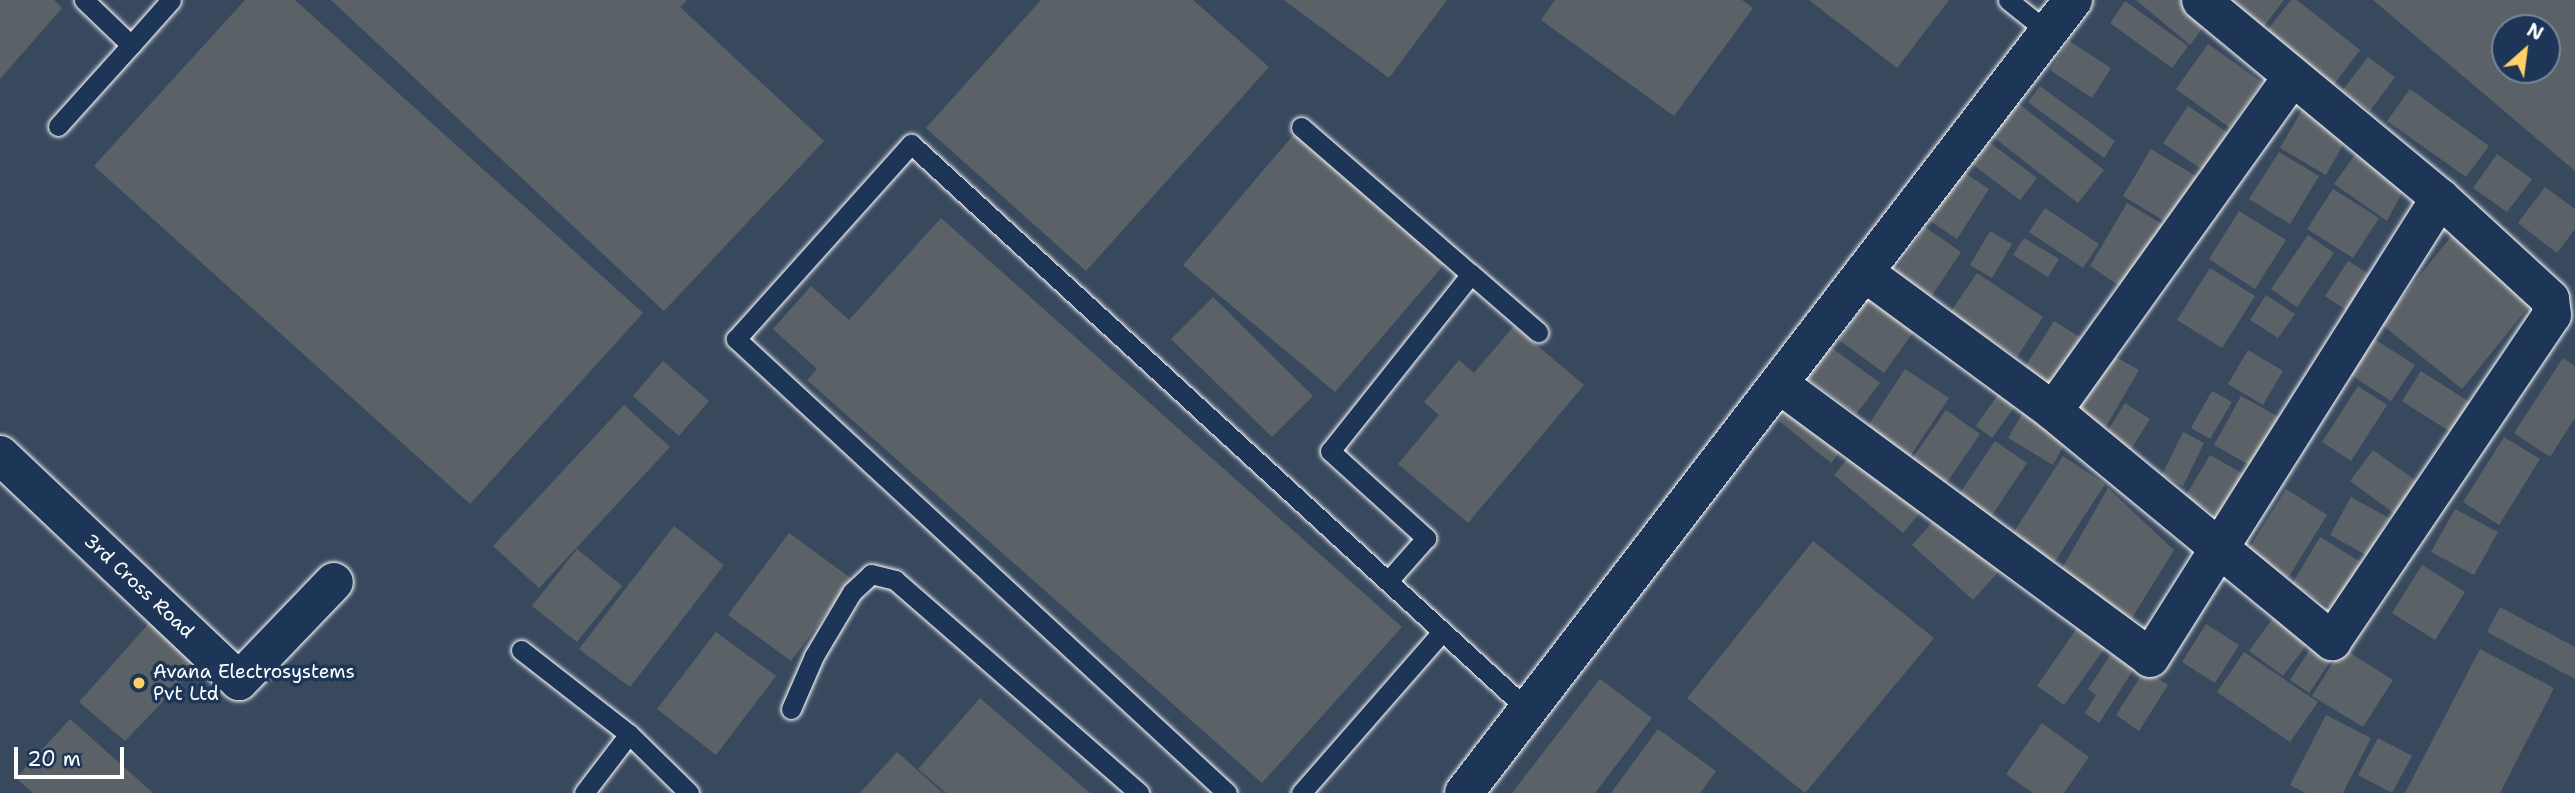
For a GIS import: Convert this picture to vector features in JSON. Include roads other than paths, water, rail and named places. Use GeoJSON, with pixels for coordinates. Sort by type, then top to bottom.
{"type":"FeatureCollection","features":[{"type":"Feature","properties":{"kind":"street"},"geometry":{"type":"LineString","coordinates":[[1464,793],[2073,0]]}},
{"type":"Feature","properties":{"kind":"street"},"geometry":{"type":"LineString","coordinates":[[1864,272],[2053,411],[2223,547],[2332,641],[2552,315],[2550,299],[2440,198],[2201,0]]}},
{"type":"Feature","properties":{"kind":"street"},"geometry":{"type":"LineString","coordinates":[[2053,411],[2292,77]]}},
{"type":"Feature","properties":{"kind":"street"},"geometry":{"type":"LineString","coordinates":[[1779,384],[2150,658],[2223,547],[2440,198]]}},
{"type":"Feature","properties":{"kind":"street","name":"3rd Cross Road"},"geometry":{"type":"LineString","coordinates":[[0,455],[239,681],[334,582]]}},
{"type":"Feature","properties":{"kind":"lane"},"geometry":{"type":"LineString","coordinates":[[84,0],[131,45]]}},
{"type":"Feature","properties":{"kind":"lane"},"geometry":{"type":"LineString","coordinates":[[58,126],[171,0]]}},
{"type":"Feature","properties":{"kind":"lane"},"geometry":{"type":"LineString","coordinates":[[2008,0],[2048,32]]}},
{"type":"Feature","properties":{"kind":"lane"},"geometry":{"type":"LineString","coordinates":[[1301,127],[1538,332]]}},
{"type":"Feature","properties":{"kind":"lane"},"geometry":{"type":"LineString","coordinates":[[1227,793],[736,339],[911,144],[1528,710]]}},
{"type":"Feature","properties":{"kind":"lane"},"geometry":{"type":"LineString","coordinates":[[1388,581],[1426,538],[1330,451],[1472,274]]}},
{"type":"Feature","properties":{"kind":"lane"},"geometry":{"type":"LineString","coordinates":[[790,709],[820,646],[852,592],[871,573],[895,580],[1139,793]]}},
{"type":"Feature","properties":{"kind":"lane"},"geometry":{"type":"LineString","coordinates":[[1301,793],[1442,632]]}},
{"type":"Feature","properties":{"kind":"lane"},"geometry":{"type":"LineString","coordinates":[[521,650],[629,734],[689,793]]}},
{"type":"Feature","properties":{"kind":"lane"},"geometry":{"type":"LineString","coordinates":[[584,793],[629,734]]}},
{"type":"Feature","properties":{"kind":"place","name":"Avana Electrosystems Pvt Ltd"},"geometry":{"type":"Point","coordinates":[139,683]}}]}
